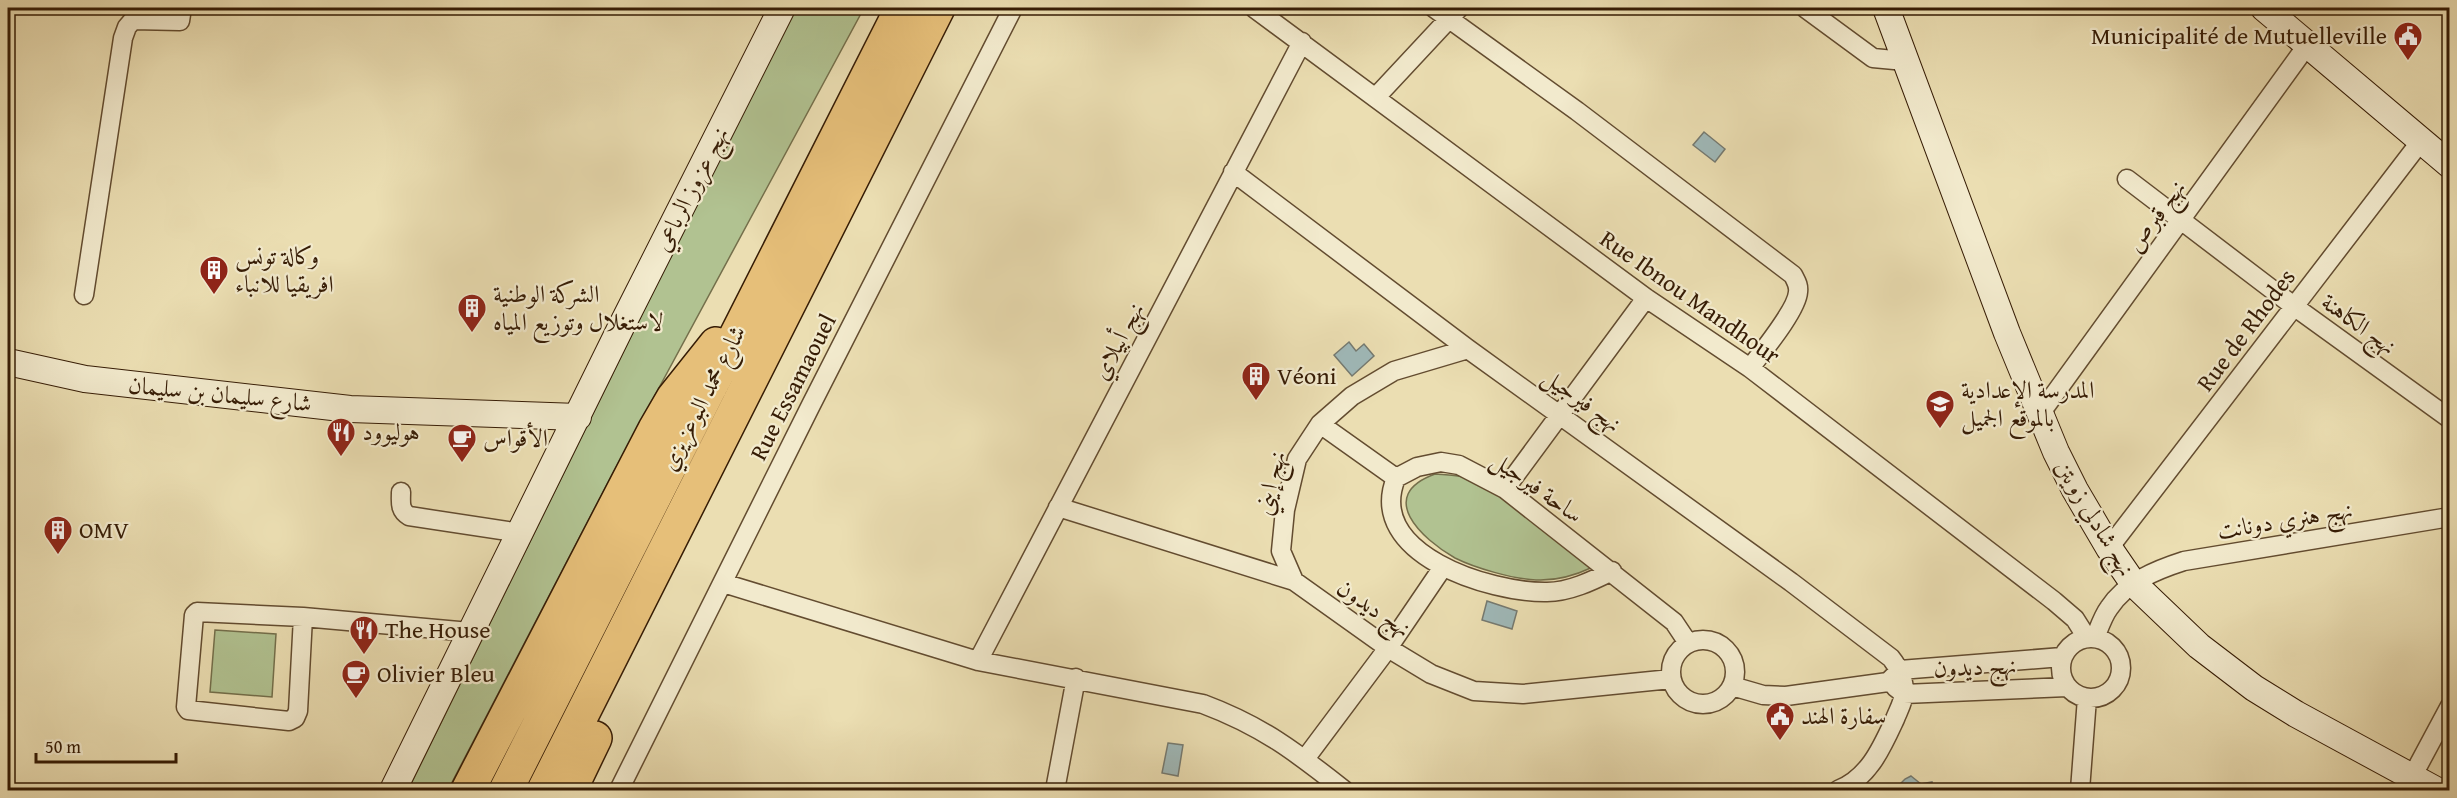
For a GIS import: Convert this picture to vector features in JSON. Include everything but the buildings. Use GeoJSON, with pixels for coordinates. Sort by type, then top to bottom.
{"type":"FeatureCollection","features":[{"type":"Feature","properties":{"kind":"highway","name":"شارع محمد البوعزيزي"},"geometry":{"type":"LineString","coordinates":[[506,790],[902,8]]}},
{"type":"Feature","properties":{"kind":"highway","name":"شارع محمد البوعزيزي"},"geometry":{"type":"LineString","coordinates":[[544,790],[938,8]]}},
{"type":"Feature","properties":{"kind":"highway"},"geometry":{"type":"LineString","coordinates":[[468,790],[655,429],[695,368],[745,315]]}},
{"type":"Feature","properties":{"kind":"highway"},"geometry":{"type":"LineString","coordinates":[[570,790],[595,738],[610,661]]}},
{"type":"Feature","properties":{"kind":"street"},"geometry":{"type":"LineString","coordinates":[[84,295],[123,38],[127,27],[133,20],[180,21],[182,8]]}},
{"type":"Feature","properties":{"kind":"street","name":"نهج عزوز الرباعي"},"geometry":{"type":"LineString","coordinates":[[393,790],[782,8]]}},
{"type":"Feature","properties":{"kind":"street","name":"Rue Essamaouel"},"geometry":{"type":"LineString","coordinates":[[619,790],[1013,8]]}},
{"type":"Feature","properties":{"kind":"street","name":"Rue Ibnou Mandhour"},"geometry":{"type":"LineString","coordinates":[[1254,8],[1646,298],[1750,368],[2054,601],[2075,619],[2091,638]]}},
{"type":"Feature","properties":{"kind":"street"},"geometry":{"type":"LineString","coordinates":[[1805,8],[1874,58],[1905,61]]}},
{"type":"Feature","properties":{"kind":"street","name":"نهج شادلي زويتن"},"geometry":{"type":"LineString","coordinates":[[1886,8],[2007,333],[2040,414],[2075,490],[2109,548],[2133,583],[2199,646],[2254,688],[2296,714],[2436,790]]}},
{"type":"Feature","properties":{"kind":"street"},"geometry":{"type":"LineString","coordinates":[[1376,97],[1447,11],[1793,275],[1798,284],[1798,294],[1793,307],[1750,368]]}},
{"type":"Feature","properties":{"kind":"street"},"geometry":{"type":"LineString","coordinates":[[2277,12],[2308,44],[2450,165]]}},
{"type":"Feature","properties":{"kind":"street","name":"نهج أبيلاي"},"geometry":{"type":"LineString","coordinates":[[978,662],[1302,42]]}},
{"type":"Feature","properties":{"kind":"street","name":"نهج قبرص"},"geometry":{"type":"LineString","coordinates":[[2040,414],[2308,44]]}},
{"type":"Feature","properties":{"kind":"street","name":"Rue de Rhodes"},"geometry":{"type":"LineString","coordinates":[[2109,548],[2421,141]]}},
{"type":"Feature","properties":{"kind":"street","name":"نهج فيرجيل"},"geometry":{"type":"LineString","coordinates":[[1233,172],[1468,349],[1561,414],[1867,639],[1891,658],[1894,676]]}},
{"type":"Feature","properties":{"kind":"street","name":"نهج الكاهنة"},"geometry":{"type":"LineString","coordinates":[[2127,179],[2295,307],[2450,419]]}},
{"type":"Feature","properties":{"kind":"street"},"geometry":{"type":"LineString","coordinates":[[1505,489],[1646,298]]}},
{"type":"Feature","properties":{"kind":"street","name":"نهج إيني"},"geometry":{"type":"LineString","coordinates":[[1294,581],[1281,550],[1285,510],[1297,459],[1320,424],[1352,396],[1394,371],[1468,349]]}},
{"type":"Feature","properties":{"kind":"street","name":"شارع سليمان بن سليمان"},"geometry":{"type":"LineString","coordinates":[[8,362],[84,379],[350,409],[578,417]]}},
{"type":"Feature","properties":{"kind":"street"},"geometry":{"type":"LineString","coordinates":[[1320,424],[1396,478],[1390,492],[1393,519],[1401,535],[1443,567],[1498,585],[1548,592],[1578,586],[1612,571]]}},
{"type":"Feature","properties":{"kind":"street","name":"ساحة فيرجيل"},"geometry":{"type":"LineString","coordinates":[[1396,478],[1417,466],[1442,462],[1459,465],[1505,489],[1674,622],[1688,643]]}},
{"type":"Feature","properties":{"kind":"street"},"geometry":{"type":"LineString","coordinates":[[402,492],[401,506],[403,512],[409,516],[521,533]]}},
{"type":"Feature","properties":{"kind":"street","name":"نهج ديدون"},"geometry":{"type":"LineString","coordinates":[[1059,507],[1294,581],[1388,648],[1431,674],[1474,691],[1523,694],[1671,679]]}},
{"type":"Feature","properties":{"kind":"street","name":"نهج هنري دونانت"},"geometry":{"type":"LineString","coordinates":[[2091,638],[2109,607],[2133,583],[2155,571],[2184,561],[2450,517]]}},
{"type":"Feature","properties":{"kind":"street"},"geometry":{"type":"LineString","coordinates":[[1305,759],[1388,648],[1443,567]]}},
{"type":"Feature","properties":{"kind":"street"},"geometry":{"type":"LineString","coordinates":[[723,583],[978,662],[1076,678],[1203,704],[1236,716],[1268,733],[1344,790]]}},
{"type":"Feature","properties":{"kind":"street"},"geometry":{"type":"LineString","coordinates":[[303,617],[298,711],[295,718],[289,721],[188,710],[186,707],[195,614],[303,617],[470,632]]}},
{"type":"Feature","properties":{"kind":"street"},"geometry":{"type":"LineString","coordinates":[[2091,638],[2112,646],[2118,654],[2121,672],[2113,689],[2096,698],[2086,698],[2067,687],[2060,668],[2062,657],[2068,648],[2077,641],[2091,638]]}},
{"type":"Feature","properties":{"kind":"street"},"geometry":{"type":"LineString","coordinates":[[1705,639],[1723,646],[1731,655],[1735,665],[1732,686],[1720,699],[1703,704],[1692,703],[1682,698],[1675,689],[1670,669],[1673,658],[1688,643],[1705,639]]}},
{"type":"Feature","properties":{"kind":"street","name":"نهج ديدون"},"geometry":{"type":"LineString","coordinates":[[1732,686],[1762,695],[1786,696],[1894,676],[2062,657]]}},
{"type":"Feature","properties":{"kind":"street"},"geometry":{"type":"LineString","coordinates":[[1838,790],[1859,777],[1878,756],[1904,694],[1894,676]]}},
{"type":"Feature","properties":{"kind":"street"},"geometry":{"type":"LineString","coordinates":[[1055,790],[1076,678]]}},
{"type":"Feature","properties":{"kind":"street","name":"نهج ديدون"},"geometry":{"type":"LineString","coordinates":[[1904,694],[2067,687]]}},
{"type":"Feature","properties":{"kind":"street"},"geometry":{"type":"LineString","coordinates":[[2081,790],[2086,698]]}},
{"type":"Feature","properties":{"kind":"street"},"geometry":{"type":"LineString","coordinates":[[2412,777],[2450,706]]}},
{"type":"Feature","properties":{"kind":"green space"},"geometry":{"type":"Polygon","coordinates":[[[792,8],[864,8],[613,473],[448,790],[408,790],[792,8]]]}},
{"type":"Feature","properties":{"kind":"green space"},"geometry":{"type":"Polygon","coordinates":[[[1435,474],[1472,479],[1487,485],[1534,518],[1593,567],[1565,577],[1536,580],[1516,578],[1473,566],[1455,558],[1418,529],[1406,505],[1408,494],[1417,483],[1435,474]]]}},
{"type":"Feature","properties":{"kind":"green space"},"geometry":{"type":"Polygon","coordinates":[[[215,630],[276,634],[272,697],[210,692],[215,630]]]}},
{"type":"Feature","properties":{"kind":"water"},"geometry":{"type":"Polygon","coordinates":[[[1704,132],[1725,149],[1715,162],[1693,145],[1704,132]]]}},
{"type":"Feature","properties":{"kind":"water"},"geometry":{"type":"Polygon","coordinates":[[[1349,342],[1356,351],[1364,344],[1374,356],[1352,376],[1334,355],[1349,342]]]}},
{"type":"Feature","properties":{"kind":"water"},"geometry":{"type":"Polygon","coordinates":[[[1487,601],[1517,611],[1512,629],[1482,620],[1487,601]]]}},
{"type":"Feature","properties":{"kind":"water"},"geometry":{"type":"Polygon","coordinates":[[[1168,743],[1183,745],[1178,776],[1162,773],[1168,743]]]}},
{"type":"Feature","properties":{"kind":"water"},"geometry":{"type":"Polygon","coordinates":[[[1911,776],[1921,784],[1932,782],[1933,790],[1886,790],[1886,787],[1898,786],[1911,776]]]}},
{"type":"Feature","properties":{"kind":"place","name":"Municipalité de Mutuelleville"},"geometry":{"type":"Point","coordinates":[2408,62]}},
{"type":"Feature","properties":{"kind":"place","name":"وكالة تونس افريقيا للانباء"},"geometry":{"type":"Point","coordinates":[214,296]}},
{"type":"Feature","properties":{"kind":"place","name":"الشركة الوطنية لاستغلال وتوزيع المياه"},"geometry":{"type":"Point","coordinates":[472,334]}},
{"type":"Feature","properties":{"kind":"place","name":"Véoni"},"geometry":{"type":"Point","coordinates":[1256,402]}},
{"type":"Feature","properties":{"kind":"place","name":"المدرسة الإعدادية بالموقع الجميل"},"geometry":{"type":"Point","coordinates":[1940,430]}},
{"type":"Feature","properties":{"kind":"place","name":"هوليوود"},"geometry":{"type":"Point","coordinates":[341,458]}},
{"type":"Feature","properties":{"kind":"place","name":"الأقواس"},"geometry":{"type":"Point","coordinates":[462,464]}},
{"type":"Feature","properties":{"kind":"place","name":"OMV"},"geometry":{"type":"Point","coordinates":[58,556]}},
{"type":"Feature","properties":{"kind":"place","name":"The House"},"geometry":{"type":"Point","coordinates":[364,656]}},
{"type":"Feature","properties":{"kind":"place","name":"Olivier Bleu"},"geometry":{"type":"Point","coordinates":[356,700]}},
{"type":"Feature","properties":{"kind":"place","name":"سفارة الهند"},"geometry":{"type":"Point","coordinates":[1780,742]}}]}
